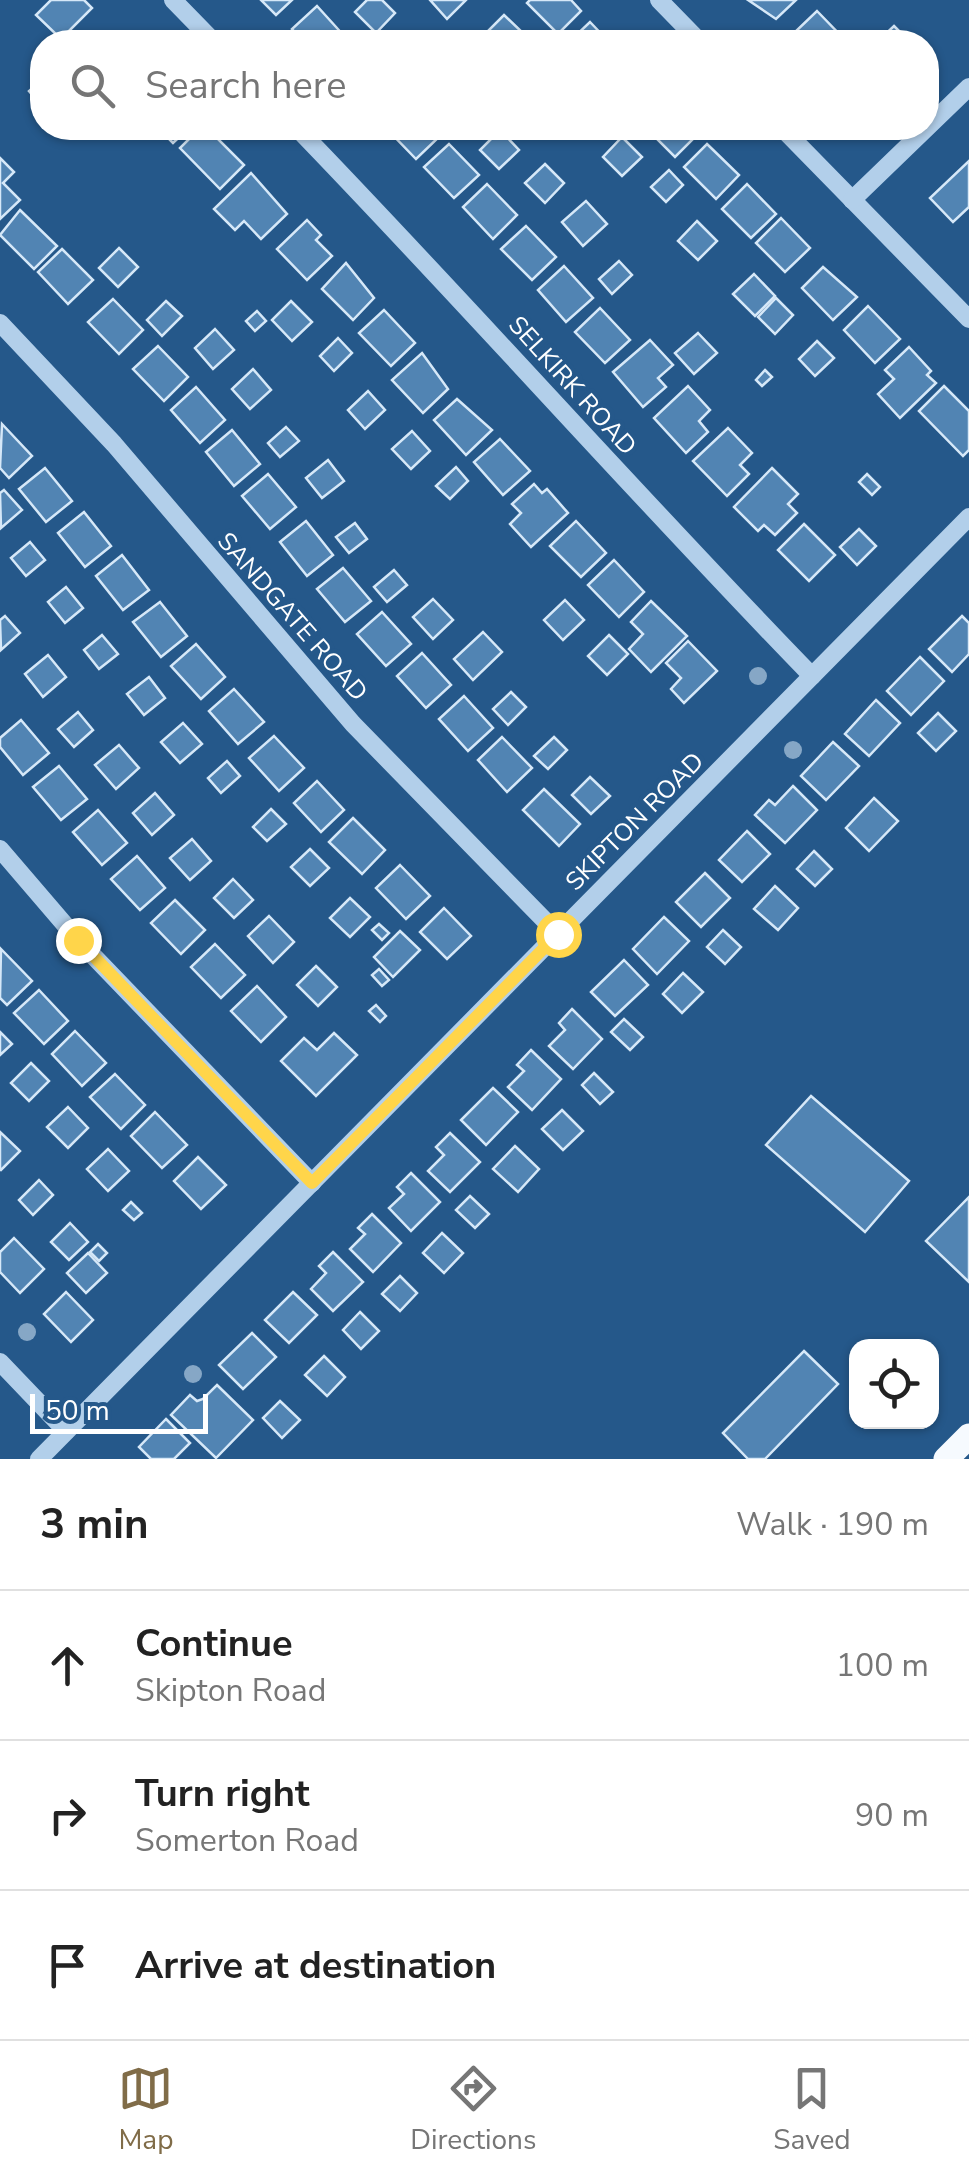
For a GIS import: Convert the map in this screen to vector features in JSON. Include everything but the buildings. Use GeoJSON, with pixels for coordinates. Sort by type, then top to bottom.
{"type":"FeatureCollection","features":[{"type":"Feature","properties":{"kind":"main road"},"geometry":{"type":"LineString","coordinates":[[946,1459],[969,1436]]}},
{"type":"Feature","properties":{"kind":"street"},"geometry":{"type":"LineString","coordinates":[[173,0],[202,30]]}},
{"type":"Feature","properties":{"kind":"street"},"geometry":{"type":"LineString","coordinates":[[659,0],[688,30]]}},
{"type":"Feature","properties":{"kind":"street"},"geometry":{"type":"LineString","coordinates":[[939,116],[969,87]]}},
{"type":"Feature","properties":{"kind":"street","name":"SELKIRK ROAD"},"geometry":{"type":"LineString","coordinates":[[308,140],[465,302],[643,500],[812,676]]}},
{"type":"Feature","properties":{"kind":"street"},"geometry":{"type":"LineString","coordinates":[[794,140],[969,319]]}},
{"type":"Feature","properties":{"kind":"street"},"geometry":{"type":"LineString","coordinates":[[852,200],[914,140]]}},
{"type":"Feature","properties":{"kind":"street","name":"SANDGATE ROAD"},"geometry":{"type":"LineString","coordinates":[[0,323],[114,444],[353,724],[558,934]]}},
{"type":"Feature","properties":{"kind":"street","name":"SKIPTON ROAD"},"geometry":{"type":"LineString","coordinates":[[39,1459],[969,517]]}},
{"type":"Feature","properties":{"kind":"street"},"geometry":{"type":"LineString","coordinates":[[0,849],[78,940],[312,1183]]}},
{"type":"Feature","properties":{"kind":"street"},"geometry":{"type":"LineString","coordinates":[[0,1362],[66,1432]]}},
{"type":"Feature","properties":{"kind":"route"},"geometry":{"type":"LineString","coordinates":[[78,940],[312,1183],[558,934]]}}]}
